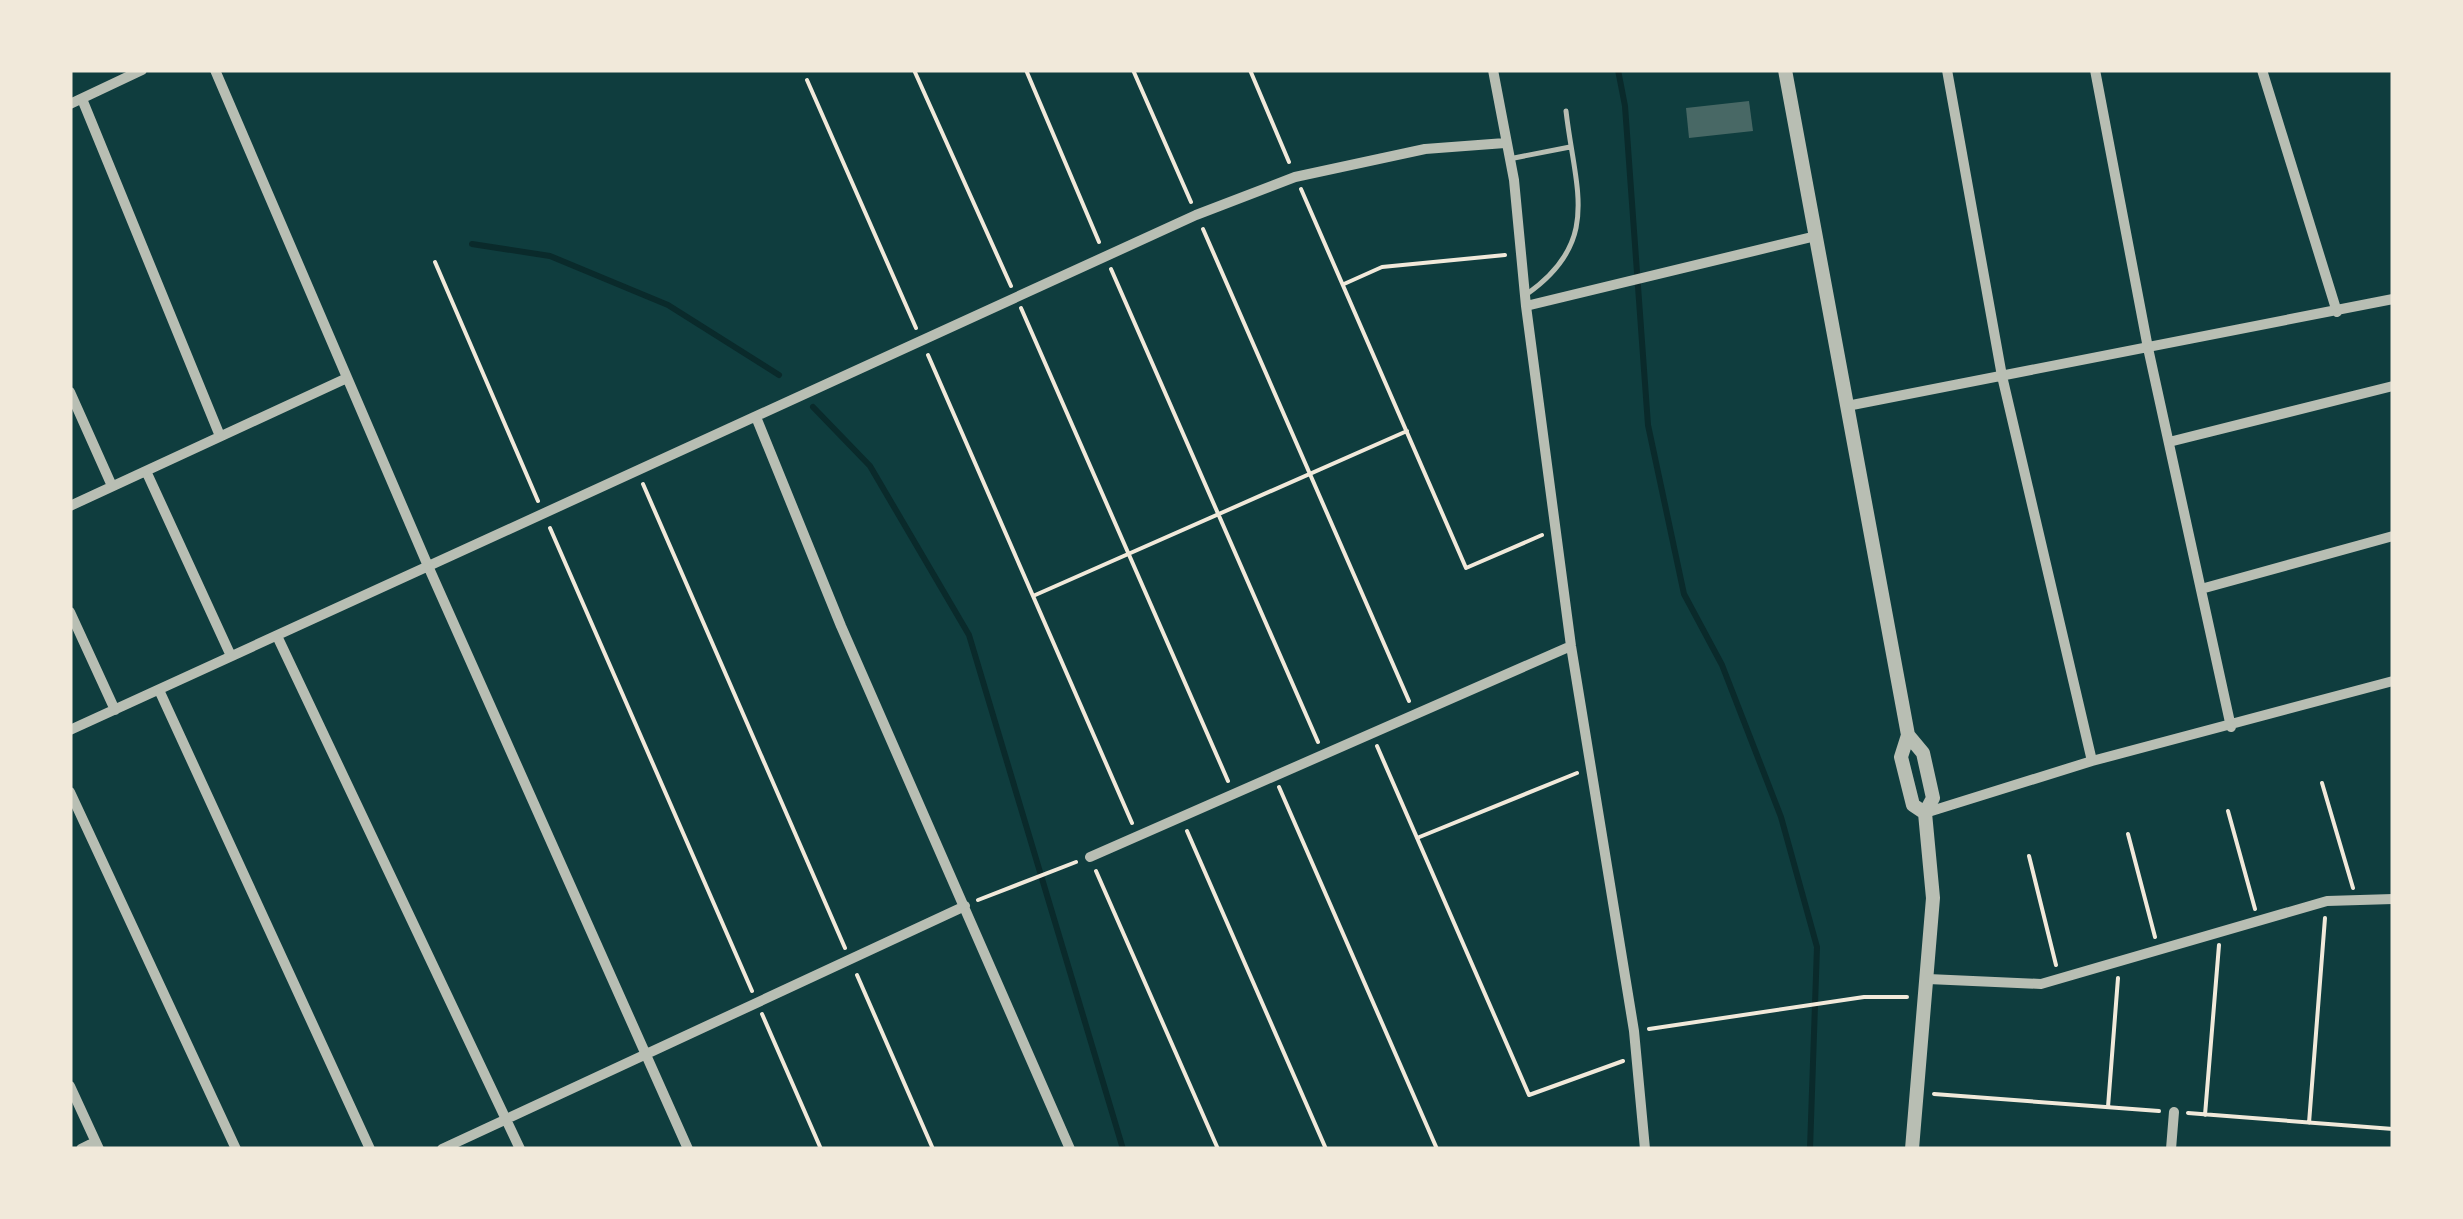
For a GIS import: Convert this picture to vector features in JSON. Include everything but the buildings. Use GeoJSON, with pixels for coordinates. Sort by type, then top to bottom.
{"type":"FeatureCollection","features":[{"type":"Feature","properties":{"kind":"street"},"geometry":{"type":"LineString","coordinates":[[70,104],[142,70]]}},
{"type":"Feature","properties":{"kind":"street"},"geometry":{"type":"LineString","coordinates":[[215,70],[428,566],[688,1149]]}},
{"type":"Feature","properties":{"kind":"street"},"geometry":{"type":"LineString","coordinates":[[1493,70],[1509,159],[1571,646],[1634,1032],[1645,1149]]}},
{"type":"Feature","properties":{"kind":"street"},"geometry":{"type":"LineString","coordinates":[[1785,70],[1908,735],[1901,756],[1913,805],[1925,813]]}},
{"type":"Feature","properties":{"kind":"street"},"geometry":{"type":"LineString","coordinates":[[1947,70],[2002,376],[2092,761]]}},
{"type":"Feature","properties":{"kind":"street"},"geometry":{"type":"LineString","coordinates":[[2096,70],[2148,348],[2231,726]]}},
{"type":"Feature","properties":{"kind":"street"},"geometry":{"type":"LineString","coordinates":[[2262,70],[2337,312]]}},
{"type":"Feature","properties":{"kind":"street"},"geometry":{"type":"LineString","coordinates":[[82,99],[220,436]]}},
{"type":"Feature","properties":{"kind":"street"},"geometry":{"type":"LineString","coordinates":[[70,730],[1196,215],[1296,177],[1426,149],[1505,143]]}},
{"type":"Feature","properties":{"kind":"street"},"geometry":{"type":"LineString","coordinates":[[1525,301],[1626,284],[1816,236]]}},
{"type":"Feature","properties":{"kind":"street"},"geometry":{"type":"LineString","coordinates":[[1847,406],[2393,300]]}},
{"type":"Feature","properties":{"kind":"street"},"geometry":{"type":"LineString","coordinates":[[70,506],[347,378]]}},
{"type":"Feature","properties":{"kind":"street"},"geometry":{"type":"LineString","coordinates":[[2168,442],[2393,386]]}},
{"type":"Feature","properties":{"kind":"street"},"geometry":{"type":"LineString","coordinates":[[70,392],[112,486]]}},
{"type":"Feature","properties":{"kind":"street"},"geometry":{"type":"LineString","coordinates":[[756,417],[840,626],[1070,1149]]}},
{"type":"Feature","properties":{"kind":"street"},"geometry":{"type":"LineString","coordinates":[[146,471],[231,656]]}},
{"type":"Feature","properties":{"kind":"street"},"geometry":{"type":"LineString","coordinates":[[2201,588],[2393,536]]}},
{"type":"Feature","properties":{"kind":"street"},"geometry":{"type":"LineString","coordinates":[[70,612],[115,710]]}},
{"type":"Feature","properties":{"kind":"street"},"geometry":{"type":"LineString","coordinates":[[277,636],[520,1149]]}},
{"type":"Feature","properties":{"kind":"street"},"geometry":{"type":"LineString","coordinates":[[1090,858],[1571,646]]}},
{"type":"Feature","properties":{"kind":"street"},"geometry":{"type":"LineString","coordinates":[[1925,813],[2092,761],[2393,681]]}},
{"type":"Feature","properties":{"kind":"street"},"geometry":{"type":"LineString","coordinates":[[158,690],[370,1149]]}},
{"type":"Feature","properties":{"kind":"street"},"geometry":{"type":"LineString","coordinates":[[1908,735],[1923,752],[1933,798],[1925,813],[1934,898],[1912,1149]]}},
{"type":"Feature","properties":{"kind":"street"},"geometry":{"type":"LineString","coordinates":[[70,792],[236,1149]]}},
{"type":"Feature","properties":{"kind":"street"},"geometry":{"type":"LineString","coordinates":[[1928,980],[2020,986],[2060,979],[2327,902],[2356,898],[2393,900]]}},
{"type":"Feature","properties":{"kind":"street"},"geometry":{"type":"LineString","coordinates":[[442,1149],[965,906]]}},
{"type":"Feature","properties":{"kind":"street"},"geometry":{"type":"LineString","coordinates":[[70,1086],[97,1146],[81,1149]]}},
{"type":"Feature","properties":{"kind":"street"},"geometry":{"type":"LineString","coordinates":[[2170,1149],[2174,1112]]}},
{"type":"Feature","properties":{"kind":"lane"},"geometry":{"type":"LineString","coordinates":[[1525,301],[1554,275],[1574,248],[1579,222],[1566,111]]}},
{"type":"Feature","properties":{"kind":"lane"},"geometry":{"type":"LineString","coordinates":[[1509,159],[1570,147]]}},
{"type":"Feature","properties":{"kind":"path"},"geometry":{"type":"LineString","coordinates":[[914,70],[1234,794]]}},
{"type":"Feature","properties":{"kind":"path"},"geometry":{"type":"LineString","coordinates":[[1026,70],[1324,755]]}},
{"type":"Feature","properties":{"kind":"path"},"geometry":{"type":"LineString","coordinates":[[1133,70],[1415,715]]}},
{"type":"Feature","properties":{"kind":"path"},"geometry":{"type":"LineString","coordinates":[[1250,70],[1466,568],[1556,529]]}},
{"type":"Feature","properties":{"kind":"path"},"geometry":{"type":"LineString","coordinates":[[808,80],[1138,836]]}},
{"type":"Feature","properties":{"kind":"path"},"geometry":{"type":"LineString","coordinates":[[1342,284],[1382,267],[1520,253]]}},
{"type":"Feature","properties":{"kind":"path"},"geometry":{"type":"LineString","coordinates":[[434,262],[821,1149]]}},
{"type":"Feature","properties":{"kind":"path"},"geometry":{"type":"LineString","coordinates":[[1033,596],[1406,431]]}},
{"type":"Feature","properties":{"kind":"path"},"geometry":{"type":"LineString","coordinates":[[638,471],[933,1149]]}},
{"type":"Feature","properties":{"kind":"path"},"geometry":{"type":"LineString","coordinates":[[1372,734],[1529,1096],[1636,1056]]}},
{"type":"Feature","properties":{"kind":"path"},"geometry":{"type":"LineString","coordinates":[[1417,838],[1591,767]]}},
{"type":"Feature","properties":{"kind":"path"},"geometry":{"type":"LineString","coordinates":[[1274,776],[1438,1149]]}},
{"type":"Feature","properties":{"kind":"path"},"geometry":{"type":"LineString","coordinates":[[2322,784],[2356,898]]}},
{"type":"Feature","properties":{"kind":"path"},"geometry":{"type":"LineString","coordinates":[[2228,811],[2259,923]]}},
{"type":"Feature","properties":{"kind":"path"},"geometry":{"type":"LineString","coordinates":[[1181,818],[1326,1149]]}},
{"type":"Feature","properties":{"kind":"path"},"geometry":{"type":"LineString","coordinates":[[2128,834],[2159,951]]}},
{"type":"Feature","properties":{"kind":"path"},"geometry":{"type":"LineString","coordinates":[[2029,856],[2060,979]]}},
{"type":"Feature","properties":{"kind":"path"},"geometry":{"type":"LineString","coordinates":[[965,906],[1032,876],[1090,858],[1218,1149]]}},
{"type":"Feature","properties":{"kind":"path"},"geometry":{"type":"LineString","coordinates":[[2308,1122],[2327,902]]}},
{"type":"Feature","properties":{"kind":"path"},"geometry":{"type":"LineString","coordinates":[[2206,1114],[2220,934]]}},
{"type":"Feature","properties":{"kind":"path"},"geometry":{"type":"LineString","coordinates":[[2108,1107],[2120,962]]}},
{"type":"Feature","properties":{"kind":"path"},"geometry":{"type":"LineString","coordinates":[[1634,1032],[1864,997],[1927,998]]}},
{"type":"Feature","properties":{"kind":"path"},"geometry":{"type":"LineString","coordinates":[[1916,1092],[2393,1129]]}},
{"type":"Feature","properties":{"kind":"waterway"},"geometry":{"type":"LineString","coordinates":[[1618,70],[1625,106],[1648,425],[1684,594],[1722,665],[1781,817],[1817,947],[1810,1149]]}},
{"type":"Feature","properties":{"kind":"waterway"},"geometry":{"type":"LineString","coordinates":[[472,244],[550,256],[668,305],[779,375]]}},
{"type":"Feature","properties":{"kind":"waterway"},"geometry":{"type":"LineString","coordinates":[[813,407],[870,466],[969,635],[1123,1149]]}}]}
